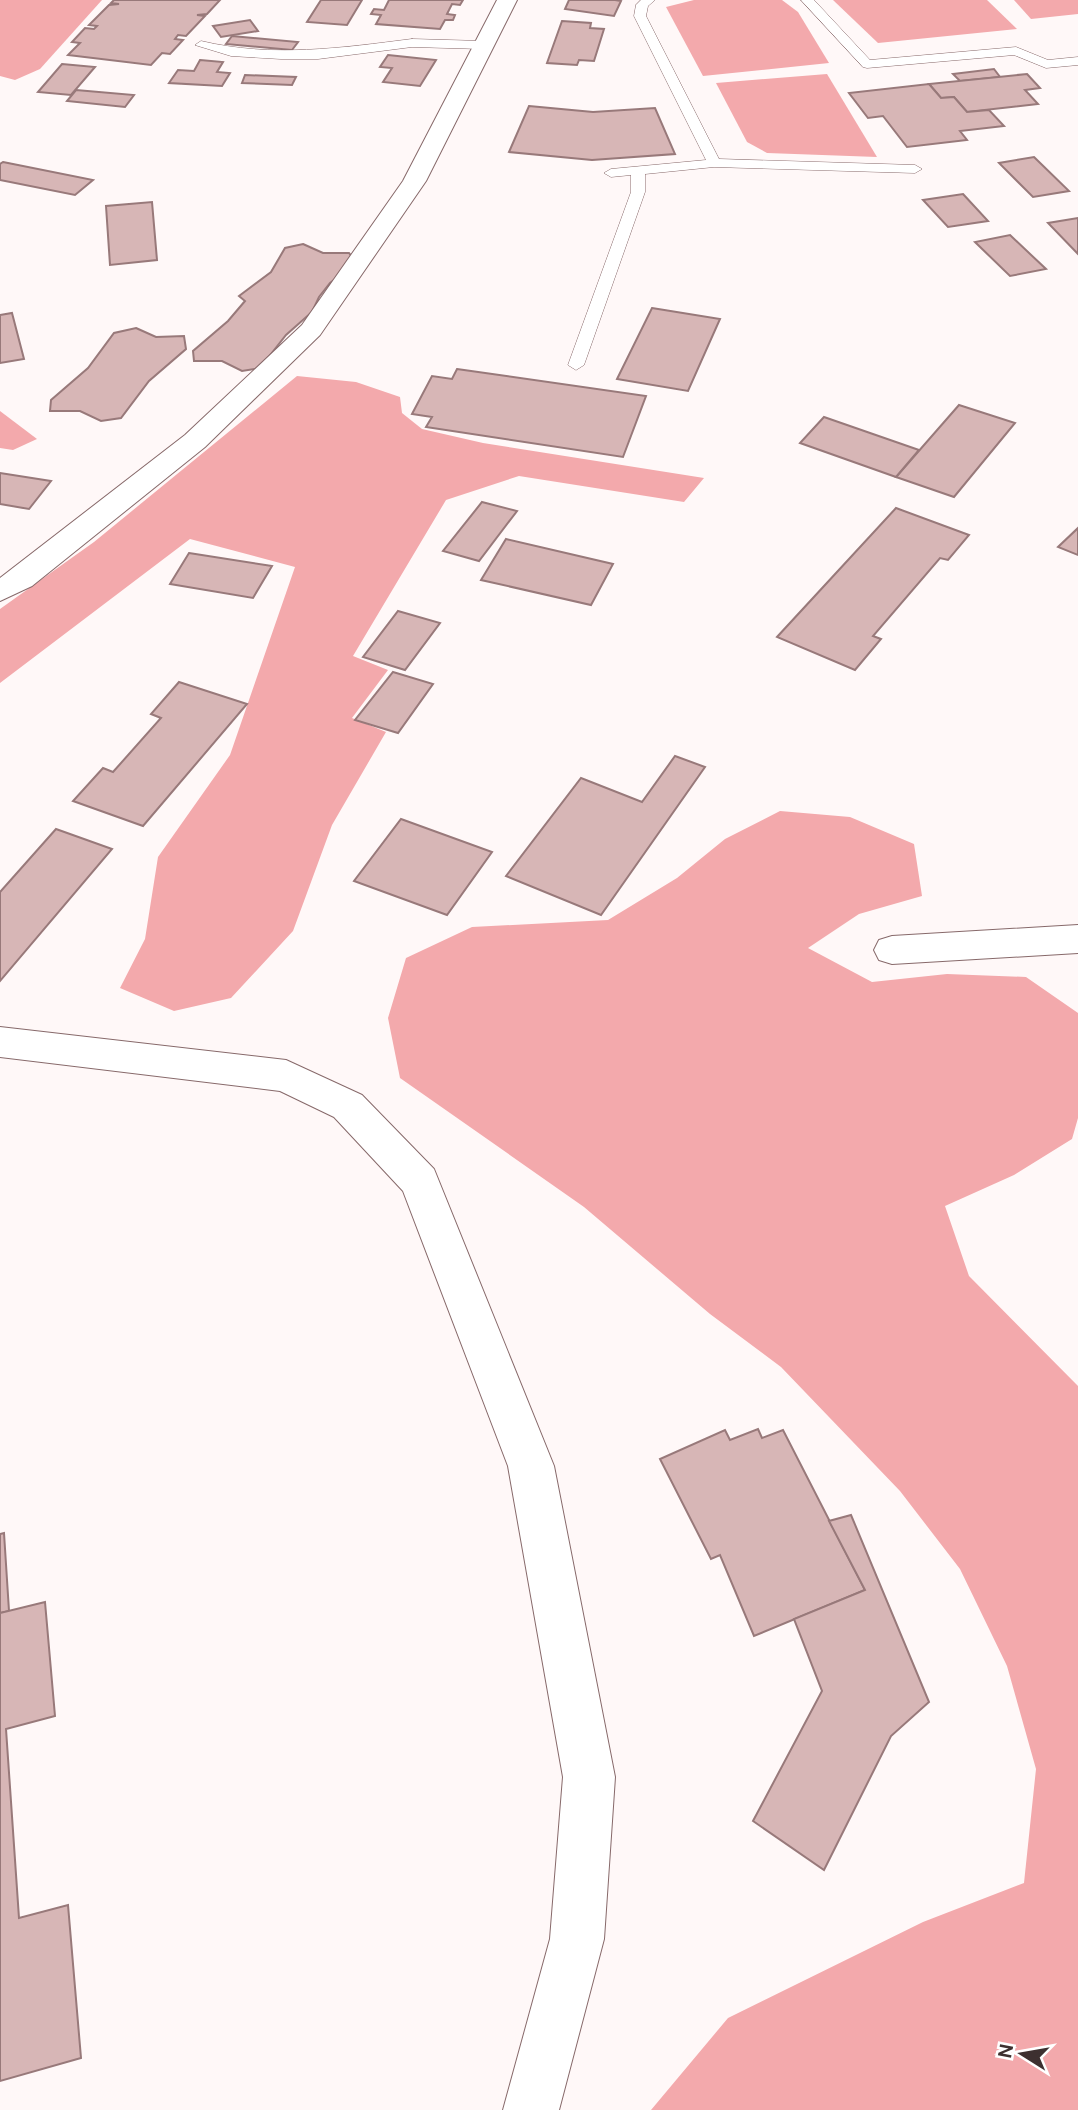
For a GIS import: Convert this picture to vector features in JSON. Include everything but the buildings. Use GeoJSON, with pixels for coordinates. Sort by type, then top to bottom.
{"type":"FeatureCollection","features":[{"type":"Feature","properties":{"kind":"street"},"geometry":{"type":"LineString","coordinates":[[0,591],[20,579],[195,441],[311,330],[414,181],[507,0]]}},
{"type":"Feature","properties":{"kind":"street"},"geometry":{"type":"LineString","coordinates":[[892,950],[959,945],[1035,945],[1078,939]]}},
{"type":"Feature","properties":{"kind":"street"},"geometry":{"type":"LineString","coordinates":[[0,1042],[286,1076],[348,1106],[420,1181],[531,1466],[589,1777],[577,1939],[531,2110]]}},
{"type":"Feature","properties":{"kind":"lane"},"geometry":{"type":"LineString","coordinates":[[649,0],[642,5],[640,16],[714,163]]}},
{"type":"Feature","properties":{"kind":"lane"},"geometry":{"type":"LineString","coordinates":[[807,0],[867,64],[1016,51],[1046,64],[1078,61]]}},
{"type":"Feature","properties":{"kind":"lane"},"geometry":{"type":"LineString","coordinates":[[201,46],[231,52],[318,55],[412,43],[483,45]]}},
{"type":"Feature","properties":{"kind":"lane"},"geometry":{"type":"LineString","coordinates":[[611,173],[714,163],[915,169]]}},
{"type":"Feature","properties":{"kind":"lane"},"geometry":{"type":"LineString","coordinates":[[576,365],[638,192],[638,170]]}},
{"type":"Feature","properties":{"kind":"shaded area"},"geometry":{"type":"Polygon","coordinates":[[[0,0],[102,0],[40,69],[15,80],[0,76],[0,0]]]}},
{"type":"Feature","properties":{"kind":"shaded area"},"geometry":{"type":"Polygon","coordinates":[[[694,0],[782,0],[798,12],[829,63],[703,76],[666,7],[694,0]]]}},
{"type":"Feature","properties":{"kind":"shaded area"},"geometry":{"type":"Polygon","coordinates":[[[833,0],[987,0],[1017,29],[878,43],[833,0]]]}},
{"type":"Feature","properties":{"kind":"shaded area"},"geometry":{"type":"Polygon","coordinates":[[[1014,0],[1078,0],[1078,14],[1031,19],[1014,0]]]}},
{"type":"Feature","properties":{"kind":"shaded area"},"geometry":{"type":"Polygon","coordinates":[[[827,74],[877,157],[767,153],[747,142],[716,83],[827,74]]]}},
{"type":"Feature","properties":{"kind":"shaded area"},"geometry":{"type":"Polygon","coordinates":[[[297,376],[356,382],[400,397],[402,413],[422,429],[483,443],[704,478],[684,502],[519,476],[446,500],[353,656],[388,670],[352,718],[386,732],[332,825],[293,931],[231,998],[174,1011],[120,988],[145,939],[158,857],[230,755],[295,567],[190,539],[0,683],[0,609],[94,542],[297,376]]]}},
{"type":"Feature","properties":{"kind":"shaded area"},"geometry":{"type":"Polygon","coordinates":[[[0,411],[37,439],[13,450],[0,448],[0,411]]]}},
{"type":"Feature","properties":{"kind":"shaded area"},"geometry":{"type":"Polygon","coordinates":[[[780,811],[850,817],[914,844],[922,896],[859,914],[808,948],[872,982],[947,974],[1026,977],[1078,1013],[1078,1118],[1072,1139],[1014,1175],[945,1206],[969,1276],[1078,1386],[1078,2110],[651,2110],[728,2018],[923,1922],[1024,1883],[1036,1769],[1007,1666],[960,1569],[900,1491],[781,1367],[710,1314],[584,1207],[400,1078],[388,1018],[406,958],[472,927],[608,920],[677,878],[725,839],[780,811]]]}}]}
